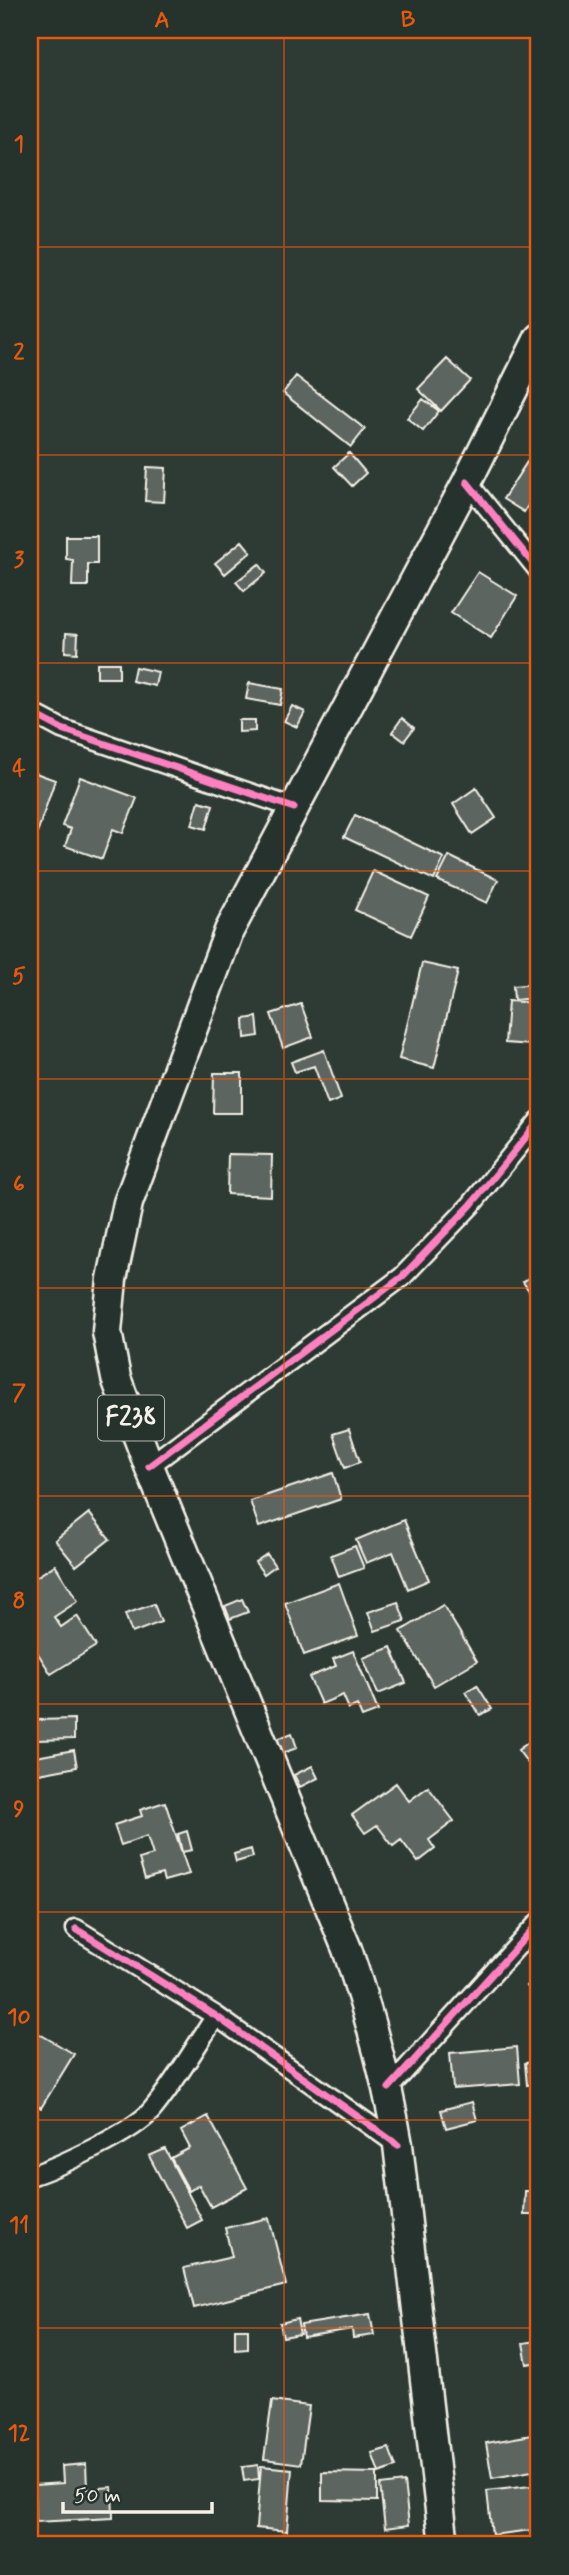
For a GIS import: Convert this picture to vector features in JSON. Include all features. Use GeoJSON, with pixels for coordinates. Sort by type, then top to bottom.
{"type":"FeatureCollection","features":[{"type":"Feature","properties":{"kind":"main road","name":"F238"},"geometry":{"type":"LineString","coordinates":[[444,2545],[398,2145],[389,2088],[371,2018],[347,1949],[149,1466],[116,1378],[107,1332],[112,1279],[128,1203],[229,931],[467,482],[539,338]]}},
{"type":"Feature","properties":{"kind":"street"},"geometry":{"type":"LineString","coordinates":[[467,482],[539,571]]}},
{"type":"Feature","properties":{"kind":"street"},"geometry":{"type":"LineString","coordinates":[[30,712],[62,729],[294,808]]}},
{"type":"Feature","properties":{"kind":"street"},"geometry":{"type":"LineString","coordinates":[[149,1466],[402,1277],[471,1205],[539,1121]]}},
{"type":"Feature","properties":{"kind":"street"},"geometry":{"type":"LineString","coordinates":[[389,2088],[539,1922]]}},
{"type":"Feature","properties":{"kind":"street"},"geometry":{"type":"LineString","coordinates":[[76,1928],[216,2016],[398,2145]]}},
{"type":"Feature","properties":{"kind":"street"},"geometry":{"type":"LineString","coordinates":[[30,2176],[52,2169],[104,2143],[150,2112],[216,2016]]}},
{"type":"Feature","properties":{"kind":"building"},"geometry":{"type":"Polygon","coordinates":[[[447,359],[470,380],[441,411],[418,389],[447,359]]]}},
{"type":"Feature","properties":{"kind":"building"},"geometry":{"type":"Polygon","coordinates":[[[296,376],[365,429],[351,447],[283,393],[296,376]]]}},
{"type":"Feature","properties":{"kind":"building"},"geometry":{"type":"Polygon","coordinates":[[[423,399],[439,411],[423,431],[407,418],[423,399]]]}},
{"type":"Feature","properties":{"kind":"building"},"geometry":{"type":"Polygon","coordinates":[[[349,453],[366,473],[352,486],[334,467],[349,453]]]}},
{"type":"Feature","properties":{"kind":"building"},"geometry":{"type":"Polygon","coordinates":[[[527,462],[539,470],[539,487],[524,512],[503,499],[527,462]]]}},
{"type":"Feature","properties":{"kind":"building"},"geometry":{"type":"Polygon","coordinates":[[[147,467],[166,468],[164,502],[145,501],[147,467]]]}},
{"type":"Feature","properties":{"kind":"building"},"geometry":{"type":"Polygon","coordinates":[[[66,536],[97,536],[97,564],[88,564],[88,586],[72,586],[73,560],[66,559],[66,536]]]}},
{"type":"Feature","properties":{"kind":"building"},"geometry":{"type":"Polygon","coordinates":[[[242,541],[251,552],[225,574],[215,563],[242,541]]]}},
{"type":"Feature","properties":{"kind":"building"},"geometry":{"type":"Polygon","coordinates":[[[259,564],[266,573],[244,591],[236,582],[259,564]]]}},
{"type":"Feature","properties":{"kind":"building"},"geometry":{"type":"Polygon","coordinates":[[[478,572],[517,596],[491,638],[451,613],[478,572]]]}},
{"type":"Feature","properties":{"kind":"building"},"geometry":{"type":"Polygon","coordinates":[[[66,633],[78,634],[77,653],[65,652],[66,633]]]}},
{"type":"Feature","properties":{"kind":"building"},"geometry":{"type":"Polygon","coordinates":[[[97,663],[119,663],[119,678],[97,678],[97,663]]]}},
{"type":"Feature","properties":{"kind":"building"},"geometry":{"type":"Polygon","coordinates":[[[135,667],[158,672],[155,686],[132,681],[135,667]]]}},
{"type":"Feature","properties":{"kind":"building"},"geometry":{"type":"Polygon","coordinates":[[[249,683],[283,689],[280,705],[246,699],[249,683]]]}},
{"type":"Feature","properties":{"kind":"building"},"geometry":{"type":"Polygon","coordinates":[[[292,706],[305,712],[297,727],[284,721],[292,706]]]}},
{"type":"Feature","properties":{"kind":"building"},"geometry":{"type":"Polygon","coordinates":[[[402,718],[414,728],[404,741],[392,732],[402,718]]]}},
{"type":"Feature","properties":{"kind":"building"},"geometry":{"type":"Polygon","coordinates":[[[239,720],[255,720],[255,731],[239,732],[239,720]]]}},
{"type":"Feature","properties":{"kind":"building"},"geometry":{"type":"Polygon","coordinates":[[[33,772],[55,780],[35,839],[30,837],[30,782],[33,772]]]}},
{"type":"Feature","properties":{"kind":"building"},"geometry":{"type":"Polygon","coordinates":[[[80,777],[137,798],[123,833],[113,829],[102,859],[65,846],[71,829],[62,826],[80,777]]]}},
{"type":"Feature","properties":{"kind":"building"},"geometry":{"type":"Polygon","coordinates":[[[476,788],[496,818],[472,834],[453,804],[476,788]]]}},
{"type":"Feature","properties":{"kind":"building"},"geometry":{"type":"Polygon","coordinates":[[[199,801],[213,805],[206,829],[192,825],[199,801]]]}},
{"type":"Feature","properties":{"kind":"building"},"geometry":{"type":"Polygon","coordinates":[[[355,815],[444,858],[434,880],[344,837],[355,815]]]}},
{"type":"Feature","properties":{"kind":"building"},"geometry":{"type":"Polygon","coordinates":[[[449,856],[498,880],[487,903],[437,880],[449,856]]]}},
{"type":"Feature","properties":{"kind":"building"},"geometry":{"type":"Polygon","coordinates":[[[373,871],[429,897],[411,936],[355,910],[373,871]]]}},
{"type":"Feature","properties":{"kind":"building"},"geometry":{"type":"Polygon","coordinates":[[[422,963],[458,971],[434,1068],[399,1059],[422,963]]]}},
{"type":"Feature","properties":{"kind":"building"},"geometry":{"type":"Polygon","coordinates":[[[536,984],[537,998],[514,1000],[513,986],[536,984]]]}},
{"type":"Feature","properties":{"kind":"building"},"geometry":{"type":"Polygon","coordinates":[[[508,1001],[536,1003],[532,1045],[505,1043],[508,1001]]]}},
{"type":"Feature","properties":{"kind":"building"},"geometry":{"type":"Polygon","coordinates":[[[301,1004],[313,1037],[283,1048],[271,1014],[301,1004]]]}},
{"type":"Feature","properties":{"kind":"building"},"geometry":{"type":"Polygon","coordinates":[[[257,1017],[259,1036],[245,1038],[244,1019],[257,1017]]]}},
{"type":"Feature","properties":{"kind":"building"},"geometry":{"type":"Polygon","coordinates":[[[324,1050],[341,1099],[328,1104],[314,1066],[295,1072],[291,1062],[324,1050]]]}},
{"type":"Feature","properties":{"kind":"building"},"geometry":{"type":"Polygon","coordinates":[[[214,1073],[242,1073],[242,1113],[213,1113],[214,1073]]]}},
{"type":"Feature","properties":{"kind":"building"},"geometry":{"type":"Polygon","coordinates":[[[228,1154],[272,1155],[271,1196],[227,1194],[228,1154]]]}},
{"type":"Feature","properties":{"kind":"building"},"geometry":{"type":"Polygon","coordinates":[[[539,1270],[539,1305],[523,1282],[539,1270]]]}},
{"type":"Feature","properties":{"kind":"building"},"geometry":{"type":"Polygon","coordinates":[[[349,1429],[360,1462],[345,1468],[333,1434],[349,1429]]]}},
{"type":"Feature","properties":{"kind":"building"},"geometry":{"type":"Polygon","coordinates":[[[333,1473],[341,1499],[259,1527],[250,1501],[333,1473]]]}},
{"type":"Feature","properties":{"kind":"building"},"geometry":{"type":"Polygon","coordinates":[[[89,1513],[110,1539],[76,1566],[55,1540],[89,1513]]]}},
{"type":"Feature","properties":{"kind":"building"},"geometry":{"type":"Polygon","coordinates":[[[404,1520],[429,1580],[408,1589],[393,1552],[366,1563],[356,1540],[404,1520]]]}},
{"type":"Feature","properties":{"kind":"building"},"geometry":{"type":"Polygon","coordinates":[[[355,1546],[364,1568],[339,1577],[331,1555],[355,1546]]]}},
{"type":"Feature","properties":{"kind":"building"},"geometry":{"type":"Polygon","coordinates":[[[267,1554],[275,1566],[264,1574],[255,1562],[267,1554]]]}},
{"type":"Feature","properties":{"kind":"building"},"geometry":{"type":"Polygon","coordinates":[[[55,1565],[78,1601],[54,1617],[61,1627],[77,1616],[96,1646],[51,1674],[30,1641],[30,1600],[33,1597],[30,1581],[55,1565]]]}},
{"type":"Feature","properties":{"kind":"building"},"geometry":{"type":"Polygon","coordinates":[[[339,1583],[358,1636],[304,1655],[285,1603],[339,1583]]]}},
{"type":"Feature","properties":{"kind":"building"},"geometry":{"type":"Polygon","coordinates":[[[242,1599],[248,1612],[230,1619],[225,1606],[242,1599]]]}},
{"type":"Feature","properties":{"kind":"building"},"geometry":{"type":"Polygon","coordinates":[[[398,1602],[405,1621],[375,1631],[368,1612],[398,1602]]]}},
{"type":"Feature","properties":{"kind":"building"},"geometry":{"type":"Polygon","coordinates":[[[154,1604],[161,1622],[132,1633],[125,1614],[154,1604]]]}},
{"type":"Feature","properties":{"kind":"building"},"geometry":{"type":"Polygon","coordinates":[[[443,1605],[477,1661],[434,1686],[401,1631],[443,1605]]]}},
{"type":"Feature","properties":{"kind":"building"},"geometry":{"type":"Polygon","coordinates":[[[391,1647],[406,1683],[378,1694],[363,1658],[391,1647]]]}},
{"type":"Feature","properties":{"kind":"building"},"geometry":{"type":"Polygon","coordinates":[[[353,1651],[378,1711],[362,1717],[357,1705],[349,1709],[343,1695],[321,1704],[309,1677],[336,1666],[333,1659],[353,1651]]]}},
{"type":"Feature","properties":{"kind":"building"},"geometry":{"type":"Polygon","coordinates":[[[477,1685],[492,1709],[480,1715],[466,1692],[477,1685]]]}},
{"type":"Feature","properties":{"kind":"building"},"geometry":{"type":"Polygon","coordinates":[[[74,1719],[74,1739],[37,1740],[37,1720],[74,1719]]]}},
{"type":"Feature","properties":{"kind":"building"},"geometry":{"type":"Polygon","coordinates":[[[292,1733],[297,1748],[283,1753],[277,1739],[292,1733]]]}},
{"type":"Feature","properties":{"kind":"building"},"geometry":{"type":"Polygon","coordinates":[[[533,1739],[539,1747],[539,1778],[518,1750],[533,1739]]]}},
{"type":"Feature","properties":{"kind":"building"},"geometry":{"type":"Polygon","coordinates":[[[74,1750],[77,1767],[39,1774],[36,1757],[74,1750]]]}},
{"type":"Feature","properties":{"kind":"building"},"geometry":{"type":"Polygon","coordinates":[[[312,1766],[318,1778],[300,1787],[294,1775],[312,1766]]]}},
{"type":"Feature","properties":{"kind":"building"},"geometry":{"type":"Polygon","coordinates":[[[396,1783],[409,1801],[428,1787],[454,1821],[429,1840],[435,1849],[418,1862],[401,1840],[393,1846],[377,1825],[365,1833],[352,1815],[396,1783]]]}},
{"type":"Feature","properties":{"kind":"building"},"geometry":{"type":"Polygon","coordinates":[[[165,1802],[189,1874],[164,1881],[162,1874],[145,1879],[139,1859],[153,1855],[147,1836],[121,1845],[114,1825],[142,1816],[140,1810],[165,1802]]]}},
{"type":"Feature","properties":{"kind":"building"},"geometry":{"type":"Polygon","coordinates":[[[187,1831],[192,1850],[182,1852],[178,1834],[187,1831]]]}},
{"type":"Feature","properties":{"kind":"building"},"geometry":{"type":"Polygon","coordinates":[[[251,1849],[253,1857],[236,1862],[234,1854],[251,1849]]]}},
{"type":"Feature","properties":{"kind":"building"},"geometry":{"type":"Polygon","coordinates":[[[539,1978],[539,2003],[527,1986],[539,1978]]]}},
{"type":"Feature","properties":{"kind":"building"},"geometry":{"type":"Polygon","coordinates":[[[31,2029],[74,2054],[41,2108],[30,2102],[31,2029]]]}},
{"type":"Feature","properties":{"kind":"building"},"geometry":{"type":"Polygon","coordinates":[[[517,2047],[520,2084],[453,2089],[450,2053],[517,2047]]]}},
{"type":"Feature","properties":{"kind":"building"},"geometry":{"type":"Polygon","coordinates":[[[539,2061],[539,2083],[527,2085],[525,2063],[539,2061]]]}},
{"type":"Feature","properties":{"kind":"building"},"geometry":{"type":"Polygon","coordinates":[[[472,2102],[477,2120],[446,2128],[441,2110],[472,2102]]]}},
{"type":"Feature","properties":{"kind":"building"},"geometry":{"type":"Polygon","coordinates":[[[208,2116],[247,2188],[211,2207],[199,2185],[189,2191],[171,2158],[190,2148],[181,2131],[208,2116]]]}},
{"type":"Feature","properties":{"kind":"building"},"geometry":{"type":"Polygon","coordinates":[[[165,2149],[202,2220],[187,2228],[149,2156],[165,2149]]]}},
{"type":"Feature","properties":{"kind":"building"},"geometry":{"type":"Polygon","coordinates":[[[525,2191],[539,2191],[539,2215],[524,2215],[525,2191]]]}},
{"type":"Feature","properties":{"kind":"building"},"geometry":{"type":"Polygon","coordinates":[[[269,2218],[286,2285],[194,2308],[184,2268],[232,2257],[225,2228],[269,2218]]]}},
{"type":"Feature","properties":{"kind":"building"},"geometry":{"type":"Polygon","coordinates":[[[370,2314],[374,2335],[353,2338],[352,2329],[303,2337],[301,2325],[370,2314]]]}},
{"type":"Feature","properties":{"kind":"building"},"geometry":{"type":"Polygon","coordinates":[[[539,2317],[539,2362],[527,2364],[523,2343],[536,2341],[532,2318],[539,2317]]]}},
{"type":"Feature","properties":{"kind":"building"},"geometry":{"type":"Polygon","coordinates":[[[297,2319],[300,2334],[283,2337],[280,2323],[297,2319]]]}},
{"type":"Feature","properties":{"kind":"building"},"geometry":{"type":"Polygon","coordinates":[[[235,2329],[248,2329],[248,2348],[235,2349],[235,2329]]]}},
{"type":"Feature","properties":{"kind":"building"},"geometry":{"type":"Polygon","coordinates":[[[272,2401],[309,2406],[301,2464],[264,2459],[272,2401]]]}},
{"type":"Feature","properties":{"kind":"building"},"geometry":{"type":"Polygon","coordinates":[[[532,2435],[538,2470],[492,2478],[486,2443],[532,2435]]]}},
{"type":"Feature","properties":{"kind":"building"},"geometry":{"type":"Polygon","coordinates":[[[389,2448],[396,2467],[379,2473],[372,2453],[389,2448]]]}},
{"type":"Feature","properties":{"kind":"building"},"geometry":{"type":"Polygon","coordinates":[[[86,2464],[87,2489],[112,2487],[113,2518],[35,2522],[34,2485],[63,2483],[62,2466],[86,2464]]]}},
{"type":"Feature","properties":{"kind":"building"},"geometry":{"type":"Polygon","coordinates":[[[258,2465],[259,2479],[244,2481],[242,2467],[258,2465]]]}},
{"type":"Feature","properties":{"kind":"building"},"geometry":{"type":"Polygon","coordinates":[[[261,2466],[292,2469],[287,2531],[256,2528],[261,2466]]]}},
{"type":"Feature","properties":{"kind":"building"},"geometry":{"type":"Polygon","coordinates":[[[322,2472],[377,2473],[377,2501],[322,2500],[322,2472]]]}},
{"type":"Feature","properties":{"kind":"building"},"geometry":{"type":"Polygon","coordinates":[[[404,2482],[409,2525],[385,2528],[380,2485],[404,2482]]]}},
{"type":"Feature","properties":{"kind":"building"},"geometry":{"type":"Polygon","coordinates":[[[539,2485],[539,2529],[492,2535],[487,2491],[539,2485]]]}},
{"type":"Feature","properties":{"kind":"cycle path"},"geometry":{"type":"LineString","coordinates":[[467,482],[539,571]]}},
{"type":"Feature","properties":{"kind":"cycle path"},"geometry":{"type":"LineString","coordinates":[[30,712],[62,729],[294,808]]}},
{"type":"Feature","properties":{"kind":"cycle path"},"geometry":{"type":"LineString","coordinates":[[149,1466],[402,1277],[471,1205],[539,1121]]}},
{"type":"Feature","properties":{"kind":"cycle path"},"geometry":{"type":"LineString","coordinates":[[389,2088],[539,1922]]}},
{"type":"Feature","properties":{"kind":"cycle path"},"geometry":{"type":"LineString","coordinates":[[76,1929],[216,2016],[398,2145]]}}]}
